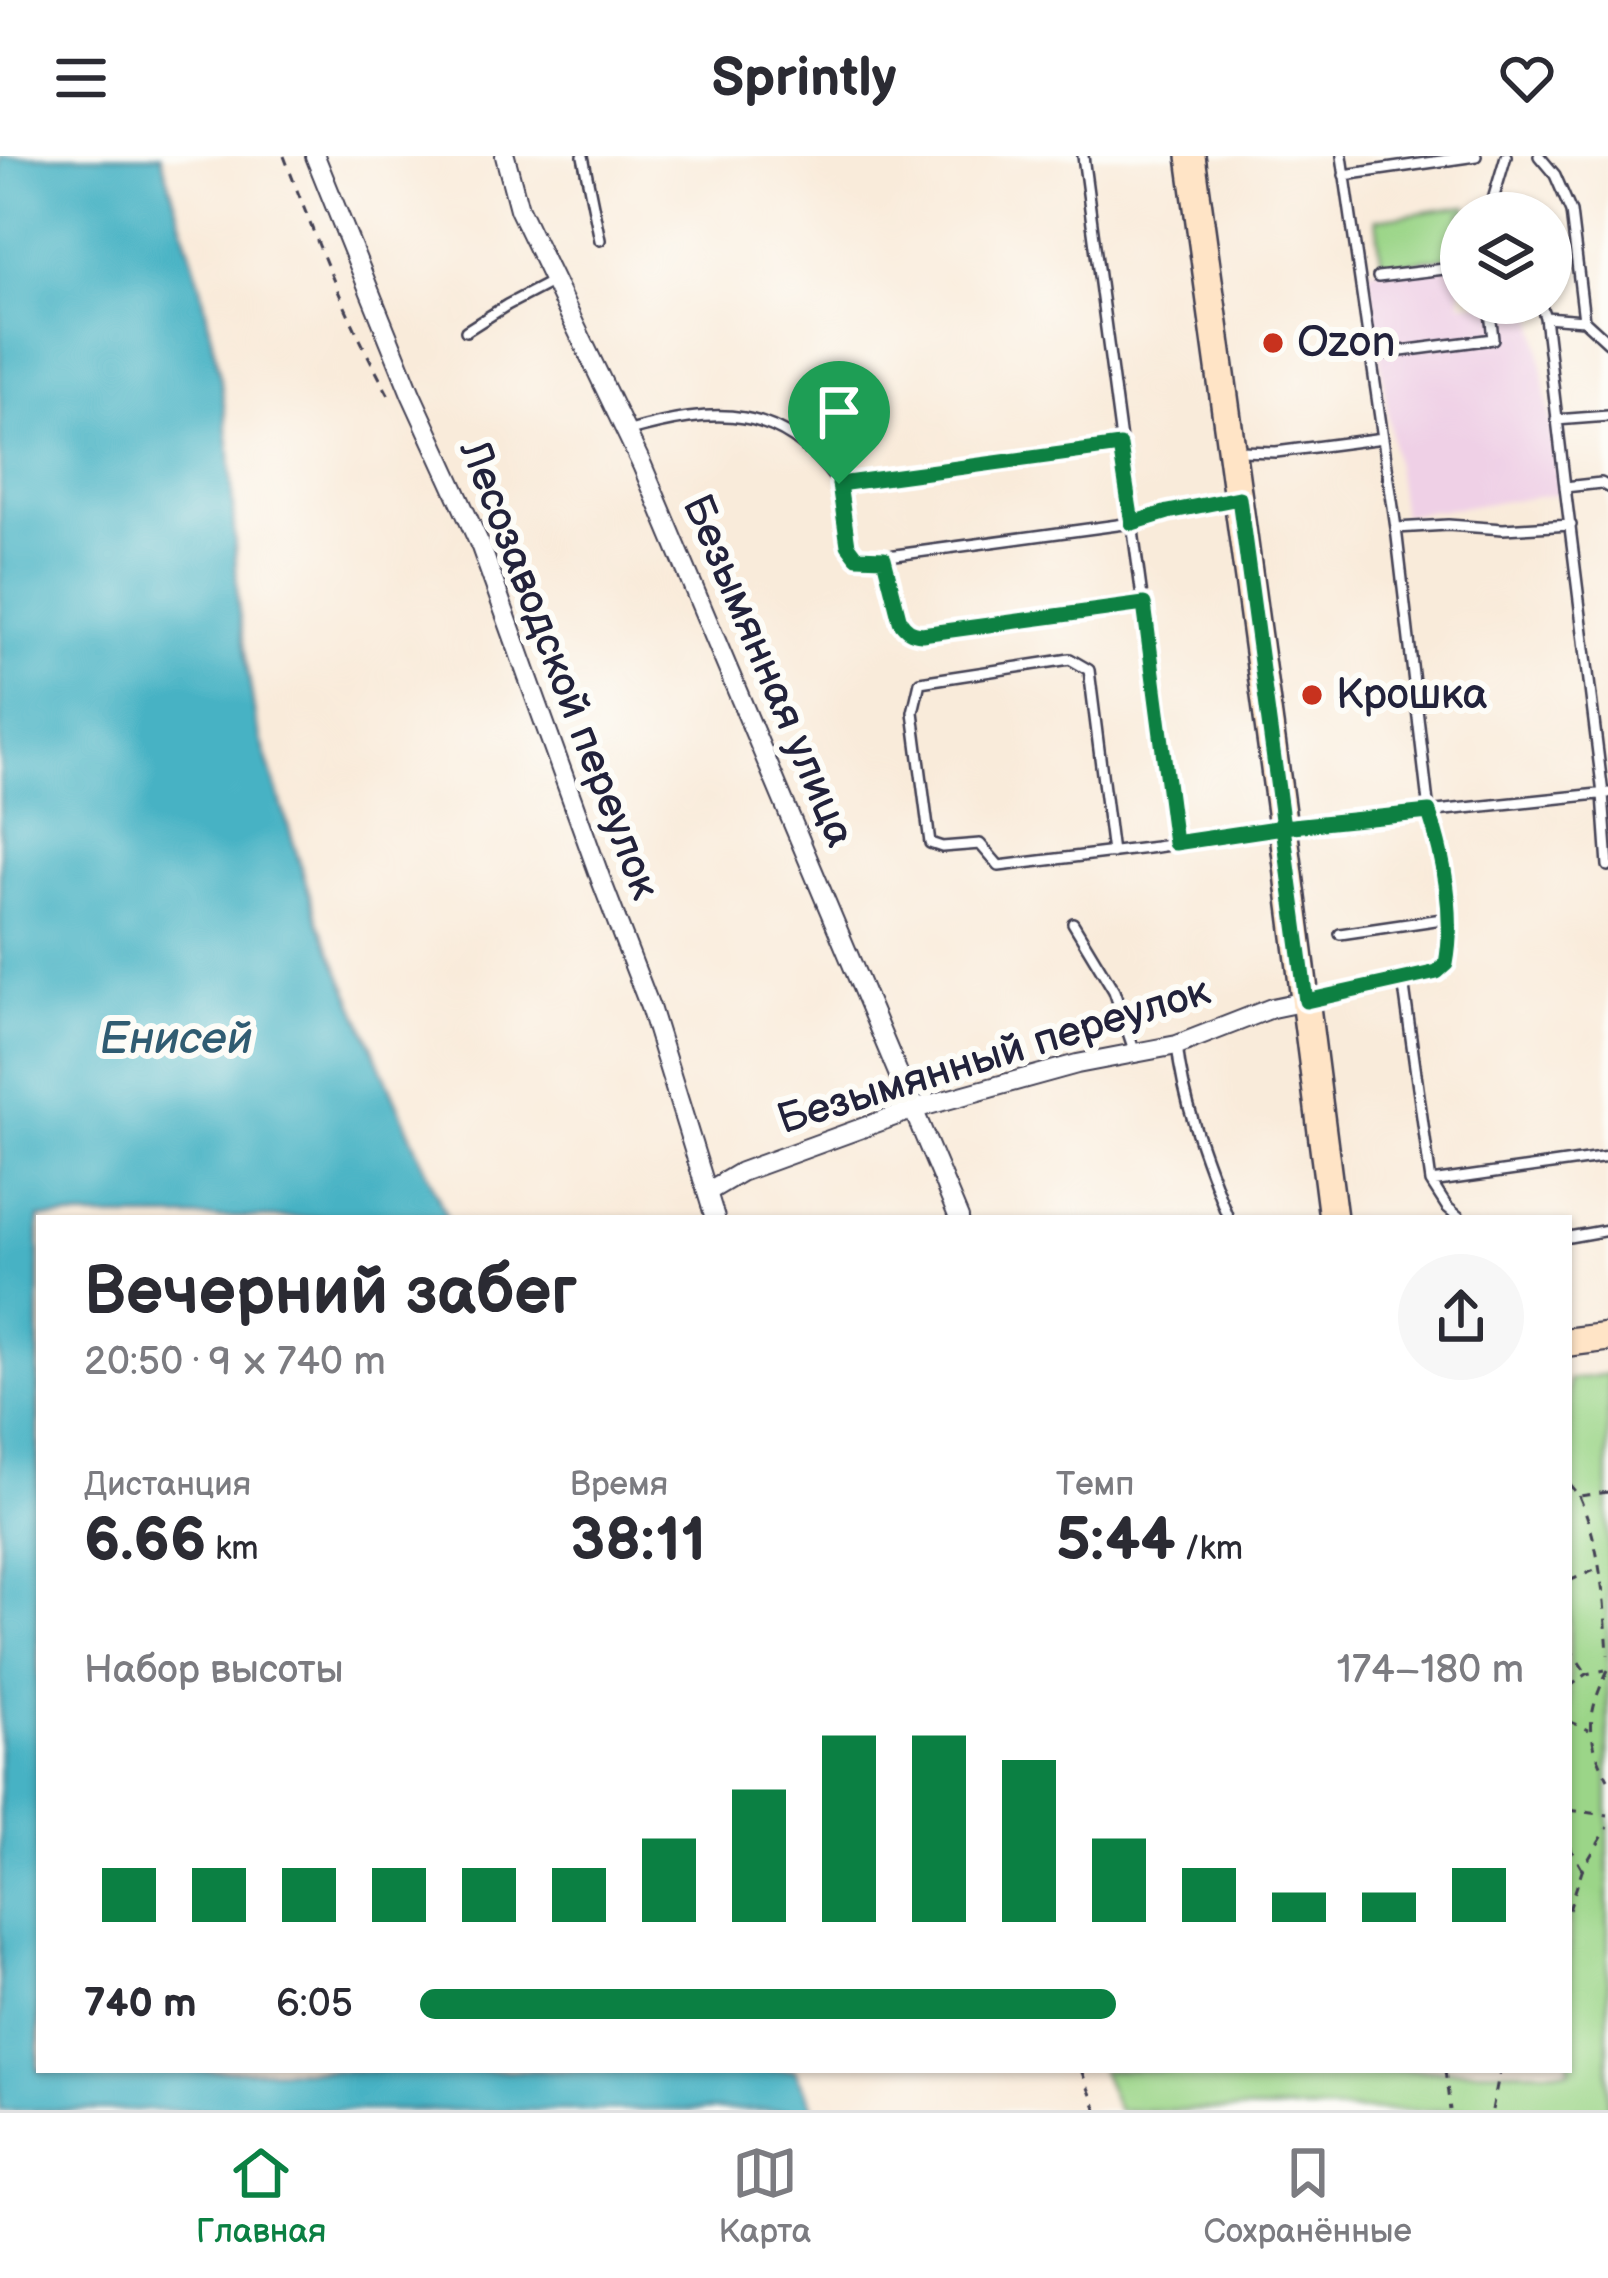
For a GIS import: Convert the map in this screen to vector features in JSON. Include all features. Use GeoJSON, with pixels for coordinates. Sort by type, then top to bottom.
{"type":"FeatureCollection","features":[{"type":"Feature","properties":{"kind":"street","name":"Лесозаводской переулок"},"geometry":{"type":"LineString","coordinates":[[315,156],[411,394],[482,547],[650,1007],[714,1215]]}},
{"type":"Feature","properties":{"kind":"street","name":"Безымянная улица"},"geometry":{"type":"LineString","coordinates":[[505,156],[519,209],[626,433],[957,1215]]}},
{"type":"Feature","properties":{"kind":"street"},"geometry":{"type":"LineString","coordinates":[[1191,156],[1333,1215]]}},
{"type":"Feature","properties":{"kind":"street","name":"Безымянный переулок"},"geometry":{"type":"LineString","coordinates":[[707,1192],[741,1172],[914,1109],[1077,1064],[1178,1045],[1272,1008],[1306,1001]]}},
{"type":"Feature","properties":{"kind":"street"},"geometry":{"type":"LineString","coordinates":[[1572,1342],[1608,1337]]}},
{"type":"Feature","properties":{"kind":"lane"},"geometry":{"type":"LineString","coordinates":[[583,156],[600,240]]}},
{"type":"Feature","properties":{"kind":"lane"},"geometry":{"type":"LineString","coordinates":[[1083,156],[1175,843]]}},
{"type":"Feature","properties":{"kind":"lane"},"geometry":{"type":"LineString","coordinates":[[1306,1001],[1437,972],[1446,964],[1449,919],[1438,840],[1429,812],[1396,528],[1342,156]]}},
{"type":"Feature","properties":{"kind":"lane"},"geometry":{"type":"LineString","coordinates":[[1344,175],[1476,156]]}},
{"type":"Feature","properties":{"kind":"lane"},"geometry":{"type":"LineString","coordinates":[[1495,192],[1506,156]]}},
{"type":"Feature","properties":{"kind":"lane"},"geometry":{"type":"LineString","coordinates":[[1539,156],[1555,175],[1571,212],[1585,320],[1608,342]]}},
{"type":"Feature","properties":{"kind":"lane"},"geometry":{"type":"LineString","coordinates":[[1378,278],[1440,270]]}},
{"type":"Feature","properties":{"kind":"lane"},"geometry":{"type":"LineString","coordinates":[[466,331],[553,281]]}},
{"type":"Feature","properties":{"kind":"lane"},"geometry":{"type":"LineString","coordinates":[[1572,319],[1585,320]]}},
{"type":"Feature","properties":{"kind":"lane"},"geometry":{"type":"LineString","coordinates":[[1370,355],[1493,340],[1491,324]]}},
{"type":"Feature","properties":{"kind":"lane"},"geometry":{"type":"LineString","coordinates":[[1546,324],[1605,794],[1608,866]]}},
{"type":"Feature","properties":{"kind":"lane"},"geometry":{"type":"LineString","coordinates":[[626,433],[675,418],[719,414],[782,430],[805,445],[839,484],[848,545],[857,557],[866,559],[1132,523],[1239,498]]}},
{"type":"Feature","properties":{"kind":"lane"},"geometry":{"type":"LineString","coordinates":[[1556,420],[1608,416]]}},
{"type":"Feature","properties":{"kind":"lane"},"geometry":{"type":"LineString","coordinates":[[1232,450],[1276,452],[1383,438]]}},
{"type":"Feature","properties":{"kind":"lane"},"geometry":{"type":"LineString","coordinates":[[839,484],[1120,446]]}},
{"type":"Feature","properties":{"kind":"lane"},"geometry":{"type":"LineString","coordinates":[[1565,487],[1601,483],[1608,487]]}},
{"type":"Feature","properties":{"kind":"lane"},"geometry":{"type":"LineString","coordinates":[[1396,528],[1448,525],[1503,530],[1571,525]]}},
{"type":"Feature","properties":{"kind":"lane"},"geometry":{"type":"LineString","coordinates":[[884,558],[900,621],[912,633],[1144,604]]}},
{"type":"Feature","properties":{"kind":"lane"},"geometry":{"type":"LineString","coordinates":[[1112,853],[1089,670],[1070,659],[920,682],[913,712],[930,843],[942,848],[980,844],[999,866],[1112,853],[1283,827],[1605,794]]}},
{"type":"Feature","properties":{"kind":"lane"},"geometry":{"type":"LineString","coordinates":[[1340,934],[1449,919]]}},
{"type":"Feature","properties":{"kind":"lane"},"geometry":{"type":"LineString","coordinates":[[1072,923],[1114,992],[1136,1053]]}},
{"type":"Feature","properties":{"kind":"lane"},"geometry":{"type":"LineString","coordinates":[[1403,980],[1432,1183],[1456,1215]]}},
{"type":"Feature","properties":{"kind":"lane"},"geometry":{"type":"LineString","coordinates":[[1178,1045],[1196,1125],[1227,1215]]}},
{"type":"Feature","properties":{"kind":"lane"},"geometry":{"type":"LineString","coordinates":[[1432,1183],[1608,1157]]}},
{"type":"Feature","properties":{"kind":"lane"},"geometry":{"type":"LineString","coordinates":[[1572,1236],[1608,1230]]}},
{"type":"Feature","properties":{"kind":"path"},"geometry":{"type":"LineString","coordinates":[[284,156],[362,347],[395,407]]}},
{"type":"Feature","properties":{"kind":"path"},"geometry":{"type":"LineString","coordinates":[[1572,1488],[1592,1525],[1608,1655]]}},
{"type":"Feature","properties":{"kind":"path"},"geometry":{"type":"LineString","coordinates":[[1579,1496],[1608,1492]]}},
{"type":"Feature","properties":{"kind":"path"},"geometry":{"type":"LineString","coordinates":[[1572,1580],[1598,1569]]}},
{"type":"Feature","properties":{"kind":"path"},"geometry":{"type":"LineString","coordinates":[[1572,1652],[1587,1674]]}},
{"type":"Feature","properties":{"kind":"path"},"geometry":{"type":"LineString","coordinates":[[1572,1685],[1587,1674],[1608,1669]]}},
{"type":"Feature","properties":{"kind":"path"},"geometry":{"type":"LineString","coordinates":[[1608,1669],[1593,1700],[1592,1731],[1594,1752],[1608,1779]]}},
{"type":"Feature","properties":{"kind":"path"},"geometry":{"type":"LineString","coordinates":[[1572,1722],[1592,1731]]}},
{"type":"Feature","properties":{"kind":"path"},"geometry":{"type":"LineString","coordinates":[[1572,1810],[1608,1815]]}},
{"type":"Feature","properties":{"kind":"path"},"geometry":{"type":"LineString","coordinates":[[1572,1901],[1582,1870],[1608,1827]]}},
{"type":"Feature","properties":{"kind":"path"},"geometry":{"type":"LineString","coordinates":[[1572,1852],[1582,1870]]}},
{"type":"Feature","properties":{"kind":"path"},"geometry":{"type":"LineString","coordinates":[[1082,2073],[1096,2110]]}},
{"type":"Feature","properties":{"kind":"path"},"geometry":{"type":"LineString","coordinates":[[1445,2073],[1450,2110]]}},
{"type":"Feature","properties":{"kind":"path"},"geometry":{"type":"LineString","coordinates":[[1492,2110],[1499,2073]]}},
{"type":"Feature","properties":{"kind":"shaded area"},"geometry":{"type":"Polygon","coordinates":[[[1440,260],[1440,324],[1536,324],[1560,494],[1402,515],[1368,270],[1440,260]]]}},
{"type":"Feature","properties":{"kind":"green space"},"geometry":{"type":"Polygon","coordinates":[[[1440,210],[1440,258],[1382,266],[1376,219],[1440,210]]]}},
{"type":"Feature","properties":{"kind":"green space"},"geometry":{"type":"Polygon","coordinates":[[[1608,1374],[1608,2110],[1118,2110],[1102,2073],[1572,2073],[1572,1380],[1608,1374]]]}},
{"type":"Feature","properties":{"kind":"water","name":"Енисей"},"geometry":{"type":"Polygon","coordinates":[[[0,156],[161,156],[201,286],[221,382],[230,452],[238,606],[256,723],[318,921],[446,1215],[36,1215],[36,2073],[796,2073],[815,2110],[0,2110],[0,156]]]}},
{"type":"Feature","properties":{"kind":"place","name":"Ozon"},"geometry":{"type":"Point","coordinates":[1273,343]}},
{"type":"Feature","properties":{"kind":"place","name":"Крошка"},"geometry":{"type":"Point","coordinates":[1312,695]}},
{"type":"Feature","properties":{"kind":"route"},"geometry":{"type":"LineString","coordinates":[[839,484],[851,552],[866,559],[884,558],[900,621],[912,633],[1144,604],[1175,843],[1283,827],[1306,1001],[1437,972],[1446,964],[1449,919],[1438,840],[1429,812],[1283,827],[1239,498],[1132,523],[1120,446],[839,484]]}}]}
